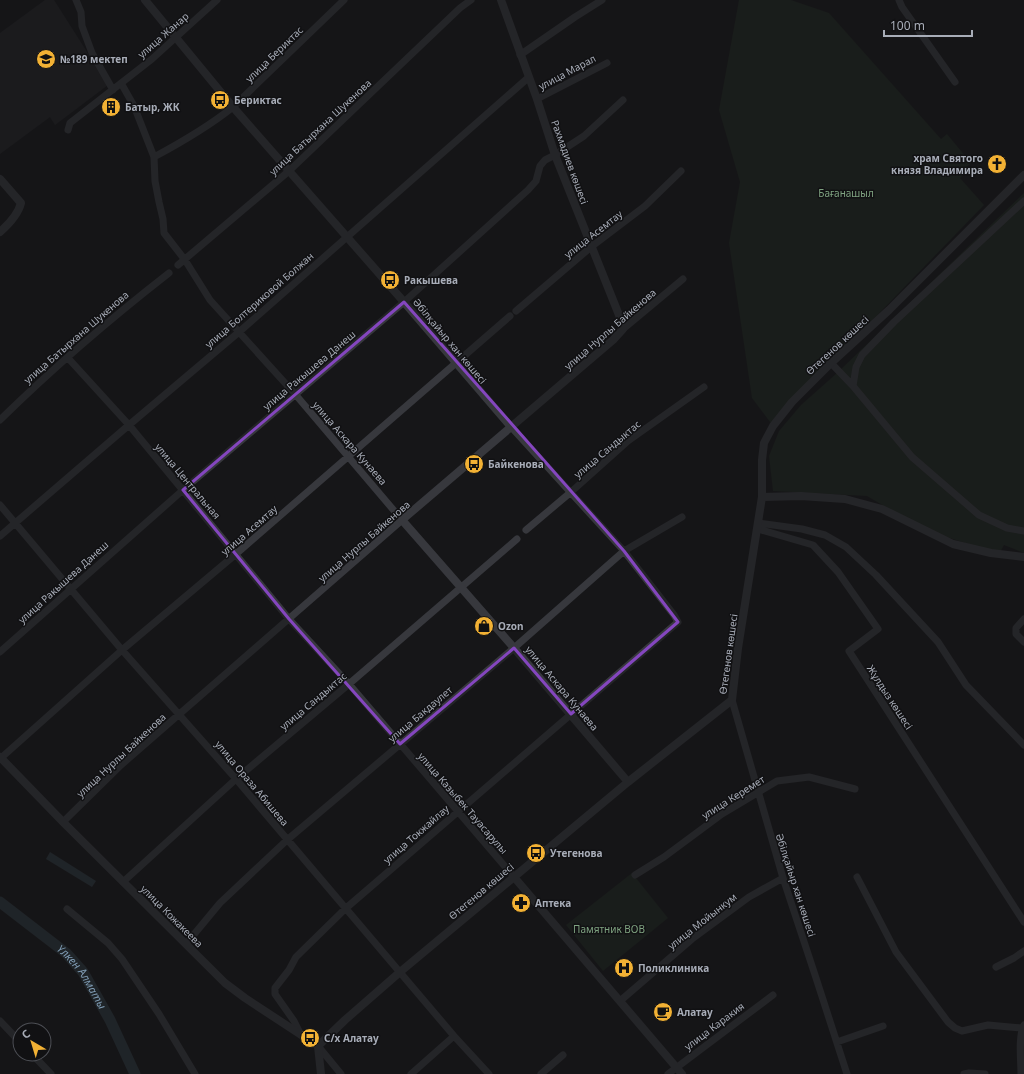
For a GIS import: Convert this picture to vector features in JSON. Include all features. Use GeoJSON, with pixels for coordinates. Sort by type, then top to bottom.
{"type":"FeatureCollection","features":[{"type":"Feature","properties":{"kind":"street"},"geometry":{"type":"LineString","coordinates":[[76,0],[81,12],[82,26],[92,52],[113,90]]}},
{"type":"Feature","properties":{"kind":"street","name":"Әбілқайыр хан көшесі"},"geometry":{"type":"LineString","coordinates":[[145,0],[233,107],[347,236],[511,427],[624,551],[678,622]]}},
{"type":"Feature","properties":{"kind":"street","name":"улица Жанар"},"geometry":{"type":"LineString","coordinates":[[68,130],[70,123],[121,84],[176,38],[217,0]]}},
{"type":"Feature","properties":{"kind":"street","name":"улица Бериктас"},"geometry":{"type":"LineString","coordinates":[[154,157],[208,126],[233,107],[344,0]]}},
{"type":"Feature","properties":{"kind":"street","name":"улица Батырхана Шукенова"},"geometry":{"type":"LineString","coordinates":[[178,265],[289,171],[460,8],[471,0]]}},
{"type":"Feature","properties":{"kind":"street","name":"Рахмадиев көшесі"},"geometry":{"type":"LineString","coordinates":[[501,0],[529,76],[555,155],[591,247],[620,315],[623,329]]}},
{"type":"Feature","properties":{"kind":"street"},"geometry":{"type":"LineString","coordinates":[[520,55],[602,0]]}},
{"type":"Feature","properties":{"kind":"street"},"geometry":{"type":"LineString","coordinates":[[899,0],[902,7],[955,82]]}},
{"type":"Feature","properties":{"kind":"street","name":"улица Марал"},"geometry":{"type":"LineString","coordinates":[[537,99],[607,63]]}},
{"type":"Feature","properties":{"kind":"street","name":"улица Болтериковой Болжан"},"geometry":{"type":"LineString","coordinates":[[0,536],[239,332],[529,76]]}},
{"type":"Feature","properties":{"kind":"street","name":"улица Аскара Кунаева"},"geometry":{"type":"LineString","coordinates":[[121,84],[134,106],[154,157],[155,182],[158,202],[163,219],[164,233],[185,260],[210,300],[295,394],[628,782]]}},
{"type":"Feature","properties":{"kind":"street","name":"улица Ракышева Данеш"},"geometry":{"type":"LineString","coordinates":[[0,652],[182,490],[404,302],[528,190],[536,181],[540,166],[545,160],[584,136],[623,100]]}},
{"type":"Feature","properties":{"kind":"street","name":"улица Асемтау"},"geometry":{"type":"LineString","coordinates":[[1,757],[122,650],[236,554],[591,247],[645,206],[681,170]]}},
{"type":"Feature","properties":{"kind":"street","name":"Өтегенов көшесі"},"geometry":{"type":"LineString","coordinates":[[318,1046],[345,1020],[400,972],[628,782],[732,700],[738,648],[762,497],[762,460],[764,443],[773,426],[792,402],[831,362],[889,310],[1024,175]]}},
{"type":"Feature","properties":{"kind":"street"},"geometry":{"type":"LineString","coordinates":[[0,179],[21,203],[10,224],[0,232]]}},
{"type":"Feature","properties":{"kind":"street"},"geometry":{"type":"LineString","coordinates":[[853,386],[856,367],[862,355],[894,322],[1024,201]]}},
{"type":"Feature","properties":{"kind":"street","name":"улица Батырхана Шукенова"},"geometry":{"type":"LineString","coordinates":[[0,420],[31,389],[124,308],[169,273]]}},
{"type":"Feature","properties":{"kind":"street","name":"улица Нурлы Байкенова"},"geometry":{"type":"LineString","coordinates":[[63,822],[121,765],[402,520],[683,279]]}},
{"type":"Feature","properties":{"kind":"street","name":"улица Центральная"},"geometry":{"type":"LineString","coordinates":[[68,358],[129,425],[289,619]]}},
{"type":"Feature","properties":{"kind":"street"},"geometry":{"type":"LineString","coordinates":[[831,362],[912,457],[979,515],[1007,528],[1024,531]]}},
{"type":"Feature","properties":{"kind":"street","name":"улица Сандыктас"},"geometry":{"type":"LineString","coordinates":[[526,530],[628,441],[704,387]]}},
{"type":"Feature","properties":{"kind":"street"},"geometry":{"type":"LineString","coordinates":[[762,497],[801,496],[845,499],[882,509],[953,544],[992,553],[1024,557]]}},
{"type":"Feature","properties":{"kind":"street","name":"улица Ораза Абишева"},"geometry":{"type":"LineString","coordinates":[[0,505],[122,650],[236,779],[345,909],[454,1036],[489,1074]]}},
{"type":"Feature","properties":{"kind":"street","name":"улица Бакдаулет"},"geometry":{"type":"LineString","coordinates":[[186,944],[220,903],[287,840],[514,648],[624,551],[682,517]]}},
{"type":"Feature","properties":{"kind":"street"},"geometry":{"type":"LineString","coordinates":[[758,526],[802,529],[825,535],[846,547],[876,576],[938,642],[966,685],[1024,745]]}},
{"type":"Feature","properties":{"kind":"street","name":"Жұлдыз көшесі"},"geometry":{"type":"LineString","coordinates":[[758,526],[813,545],[838,572],[878,629],[849,651],[1024,922]]}},
{"type":"Feature","properties":{"kind":"street","name":"улица Сандыктас"},"geometry":{"type":"LineString","coordinates":[[123,882],[236,779],[460,586],[517,539]]}},
{"type":"Feature","properties":{"kind":"street","name":"улица Казыбек Тауасарулы"},"geometry":{"type":"LineString","coordinates":[[289,619],[400,744],[682,1074]]}},
{"type":"Feature","properties":{"kind":"street"},"geometry":{"type":"LineString","coordinates":[[1024,619],[1016,628],[1016,634],[1024,642]]}},
{"type":"Feature","properties":{"kind":"street","name":"улица Токжайлау"},"geometry":{"type":"LineString","coordinates":[[301,1035],[294,1021],[274,994],[275,988],[289,970],[296,957],[345,909],[678,622]]}},
{"type":"Feature","properties":{"kind":"street","name":"Әбілқайыр хан көшесі"},"geometry":{"type":"LineString","coordinates":[[732,700],[782,878],[847,1074]]}},
{"type":"Feature","properties":{"kind":"street","name":"улица Кожакеева"},"geometry":{"type":"LineString","coordinates":[[1,757],[63,822],[225,983],[245,998],[318,1046],[341,1074]]}},
{"type":"Feature","properties":{"kind":"street","name":"улица Керемет"},"geometry":{"type":"LineString","coordinates":[[635,875],[664,857],[722,814],[777,781],[809,777],[855,789]]}},
{"type":"Feature","properties":{"kind":"street"},"geometry":{"type":"LineString","coordinates":[[857,877],[896,952],[948,1022],[955,1028],[962,1031],[988,1025],[1023,1027],[1021,1040],[1021,1074]]}},
{"type":"Feature","properties":{"kind":"street","name":"улица Мойынкум"},"geometry":{"type":"LineString","coordinates":[[620,1001],[692,939],[748,897],[782,878]]}},
{"type":"Feature","properties":{"kind":"street"},"geometry":{"type":"LineString","coordinates":[[67,909],[108,943],[122,959],[159,1014],[195,1074]]}},
{"type":"Feature","properties":{"kind":"street"},"geometry":{"type":"LineString","coordinates":[[996,967],[1024,951]]}},
{"type":"Feature","properties":{"kind":"street","name":"улица Каракия"},"geometry":{"type":"LineString","coordinates":[[668,1074],[773,995]]}},
{"type":"Feature","properties":{"kind":"street"},"geometry":{"type":"LineString","coordinates":[[0,1021],[12,1034]]}},
{"type":"Feature","properties":{"kind":"street"},"geometry":{"type":"LineString","coordinates":[[837,1042],[883,1026]]}},
{"type":"Feature","properties":{"kind":"street"},"geometry":{"type":"LineString","coordinates":[[411,1074],[454,1036]]}},
{"type":"Feature","properties":{"kind":"street"},"geometry":{"type":"LineString","coordinates":[[318,1046],[321,1074]]}},
{"type":"Feature","properties":{"kind":"street"},"geometry":{"type":"LineString","coordinates":[[541,1074],[563,1055]]}},
{"type":"Feature","properties":{"kind":"street"},"geometry":{"type":"LineString","coordinates":[[40,1062],[51,1074]]}},
{"type":"Feature","properties":{"kind":"street"},"geometry":{"type":"LineString","coordinates":[[964,1074],[985,1074]]}},
{"type":"Feature","properties":{"kind":"highlighted area"},"geometry":{"type":"Polygon","coordinates":[[[404,302],[624,551],[678,622],[571,714],[514,648],[400,744],[289,619],[183,490],[404,302]]]}},
{"type":"Feature","properties":{"kind":"shaded area","name":"№189 мектеп"},"geometry":{"type":"Polygon","coordinates":[[[45,0],[54,0],[108,85],[55,125],[50,117],[0,154],[0,33],[45,0]]]}},
{"type":"Feature","properties":{"kind":"shaded area"},"geometry":{"type":"Polygon","coordinates":[[[50,852],[96,881],[92,887],[46,859],[50,852]]]}},
{"type":"Feature","properties":{"kind":"green space","name":"Бағанашыл"},"geometry":{"type":"Polygon","coordinates":[[[739,0],[791,0],[829,13],[941,139],[947,134],[971,163],[963,170],[965,173],[960,178],[984,205],[831,363],[773,426],[752,398],[729,243],[740,182],[719,110],[739,0]]]}},
{"type":"Feature","properties":{"kind":"green space"},"geometry":{"type":"Polygon","coordinates":[[[1024,193],[1024,553],[1004,545],[999,554],[925,530],[867,496],[773,491],[769,456],[779,431],[801,405],[837,373],[1024,193]]]}},
{"type":"Feature","properties":{"kind":"green space","name":"Памятник ВОВ"},"geometry":{"type":"Polygon","coordinates":[[[632,873],[668,918],[603,971],[566,925],[632,873]]]}},
{"type":"Feature","properties":{"kind":"waterway","name":"Үлкен Алматы"},"geometry":{"type":"LineString","coordinates":[[0,902],[66,953],[83,972],[110,1020],[135,1074]]}},
{"type":"Feature","properties":{"kind":"place","name":"№189 мектеп"},"geometry":{"type":"Point","coordinates":[46,59]}},
{"type":"Feature","properties":{"kind":"place","name":"Бериктас"},"geometry":{"type":"Point","coordinates":[220,100]}},
{"type":"Feature","properties":{"kind":"place","name":"Батыр, ЖК"},"geometry":{"type":"Point","coordinates":[111,107]}},
{"type":"Feature","properties":{"kind":"place","name":"храм Святого князя Владимира"},"geometry":{"type":"Point","coordinates":[997,164]}},
{"type":"Feature","properties":{"kind":"place","name":"Ракышева"},"geometry":{"type":"Point","coordinates":[390,280]}},
{"type":"Feature","properties":{"kind":"place","name":"Байкенова"},"geometry":{"type":"Point","coordinates":[474,464]}},
{"type":"Feature","properties":{"kind":"place","name":"Ozon"},"geometry":{"type":"Point","coordinates":[484,626]}},
{"type":"Feature","properties":{"kind":"place","name":"Утегенова"},"geometry":{"type":"Point","coordinates":[536,853]}},
{"type":"Feature","properties":{"kind":"place","name":"Аптека"},"geometry":{"type":"Point","coordinates":[521,903]}},
{"type":"Feature","properties":{"kind":"place","name":"Поликлиника"},"geometry":{"type":"Point","coordinates":[624,968]}},
{"type":"Feature","properties":{"kind":"place","name":"Алатау"},"geometry":{"type":"Point","coordinates":[663,1012]}},
{"type":"Feature","properties":{"kind":"place","name":"С/х Алатау"},"geometry":{"type":"Point","coordinates":[310,1038]}}]}
